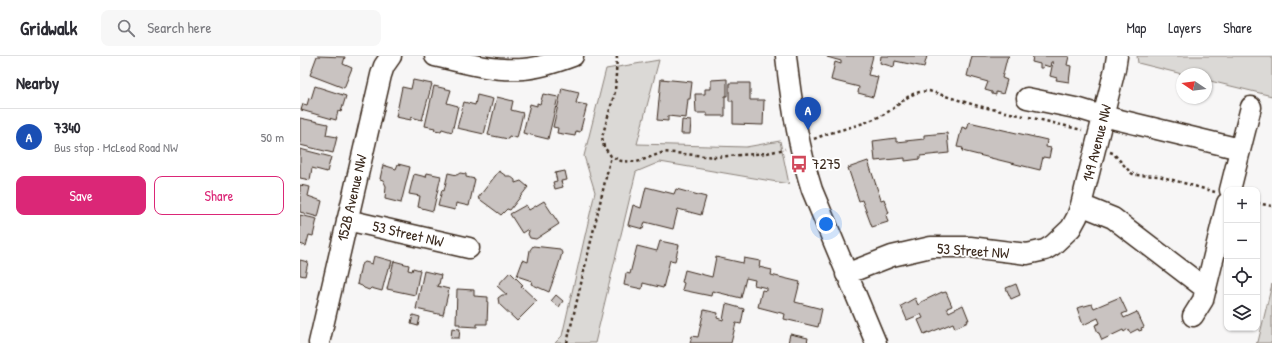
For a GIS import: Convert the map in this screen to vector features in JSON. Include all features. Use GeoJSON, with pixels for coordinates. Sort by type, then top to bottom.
{"type":"FeatureCollection","features":[{"type":"Feature","properties":{"kind":"street","name":"152B Avenue NW"},"geometry":{"type":"LineString","coordinates":[[319,343],[381,75],[384,66],[391,56]]}},
{"type":"Feature","properties":{"kind":"street"},"geometry":{"type":"LineString","coordinates":[[435,56],[490,68],[525,62],[544,65],[573,56]]}},
{"type":"Feature","properties":{"kind":"street"},"geometry":{"type":"LineString","coordinates":[[786,56],[789,84],[800,146],[812,190],[876,343]]}},
{"type":"Feature","properties":{"kind":"street","name":"149 Avenue NW"},"geometry":{"type":"LineString","coordinates":[[1071,228],[1081,205],[1117,56]]}},
{"type":"Feature","properties":{"kind":"street"},"geometry":{"type":"LineString","coordinates":[[1027,98],[1080,109],[1103,116],[1240,149]]}},
{"type":"Feature","properties":{"kind":"street"},"geometry":{"type":"LineString","coordinates":[[1229,187],[1251,107]]}},
{"type":"Feature","properties":{"kind":"street"},"geometry":{"type":"LineString","coordinates":[[1081,205],[1114,218],[1206,289]]}},
{"type":"Feature","properties":{"kind":"street"},"geometry":{"type":"LineString","coordinates":[[1193,316],[1203,300],[1224,205]]}},
{"type":"Feature","properties":{"kind":"street","name":"53 Street NW"},"geometry":{"type":"LineString","coordinates":[[348,220],[469,248]]}},
{"type":"Feature","properties":{"kind":"street","name":"53 Street NW"},"geometry":{"type":"LineString","coordinates":[[846,274],[892,256],[931,248],[970,247],[1018,254],[1036,252],[1054,246],[1071,228]]}},
{"type":"Feature","properties":{"kind":"path"},"geometry":{"type":"LineString","coordinates":[[617,56],[615,92],[602,137],[604,147],[611,156],[621,161],[637,162],[664,152],[715,158],[767,153],[800,146],[823,135],[872,120],[888,113],[914,93],[929,91],[978,106],[1087,131],[1096,146],[1113,153],[1130,173],[1135,175],[1158,176],[1224,195]]}},
{"type":"Feature","properties":{"kind":"path"},"geometry":{"type":"LineString","coordinates":[[567,343],[611,156]]}},
{"type":"Feature","properties":{"kind":"path"},"geometry":{"type":"LineString","coordinates":[[1260,204],[1272,206]]}},
{"type":"Feature","properties":{"kind":"shaded area"},"geometry":{"type":"Polygon","coordinates":[[[1137,56],[1272,56],[1272,96],[1212,81],[1212,68],[1176,68],[1176,72],[1138,63],[1137,56]]]}},
{"type":"Feature","properties":{"kind":"shaded area"},"geometry":{"type":"Polygon","coordinates":[[[659,60],[637,144],[746,147],[780,141],[789,184],[660,162],[636,172],[595,343],[555,343],[562,336],[595,192],[584,156],[606,69],[659,60]]]}},
{"type":"Feature","properties":{"kind":"shaded area"},"geometry":{"type":"Polygon","coordinates":[[[1272,284],[1272,343],[1256,343],[1258,342],[1272,284]]]}},
{"type":"Feature","properties":{"kind":"building"},"geometry":{"type":"Polygon","coordinates":[[[317,56],[345,57],[343,64],[352,68],[344,88],[310,75],[317,56]]]}},
{"type":"Feature","properties":{"kind":"building"},"geometry":{"type":"Polygon","coordinates":[[[827,56],[873,56],[868,75],[878,77],[873,97],[858,93],[859,87],[831,80],[835,62],[841,64],[841,61],[827,56]]]}},
{"type":"Feature","properties":{"kind":"building"},"geometry":{"type":"Polygon","coordinates":[[[881,56],[927,56],[924,67],[895,61],[894,67],[880,63],[881,56]]]}},
{"type":"Feature","properties":{"kind":"building"},"geometry":{"type":"Polygon","coordinates":[[[972,56],[1009,56],[1007,58],[1002,78],[1007,80],[1003,94],[996,92],[996,95],[992,94],[992,92],[985,90],[988,82],[967,76],[972,56]]]}},
{"type":"Feature","properties":{"kind":"building"},"geometry":{"type":"Polygon","coordinates":[[[1033,56],[1069,56],[1067,65],[1071,66],[1069,82],[1056,80],[1057,78],[1050,76],[1053,62],[1051,62],[1050,67],[1044,65],[1043,68],[1040,68],[1040,64],[1032,62],[1033,56]]]}},
{"type":"Feature","properties":{"kind":"building"},"geometry":{"type":"Polygon","coordinates":[[[661,79],[692,82],[686,118],[668,116],[668,121],[657,120],[661,79]]]}},
{"type":"Feature","properties":{"kind":"building"},"geometry":{"type":"Polygon","coordinates":[[[727,79],[725,116],[707,116],[707,113],[696,113],[695,94],[705,94],[705,89],[711,89],[711,80],[727,79]]]}},
{"type":"Feature","properties":{"kind":"building"},"geometry":{"type":"Polygon","coordinates":[[[413,80],[432,84],[422,120],[411,117],[411,120],[396,117],[402,87],[411,89],[413,80]]]}},
{"type":"Feature","properties":{"kind":"building"},"geometry":{"type":"Polygon","coordinates":[[[729,83],[750,83],[750,100],[764,100],[763,125],[733,124],[733,101],[729,101],[729,83]]]}},
{"type":"Feature","properties":{"kind":"building"},"geometry":{"type":"Polygon","coordinates":[[[315,86],[346,96],[341,112],[338,111],[336,120],[301,110],[303,104],[307,105],[309,98],[311,99],[315,86]]]}},
{"type":"Feature","properties":{"kind":"building"},"geometry":{"type":"Polygon","coordinates":[[[434,86],[451,90],[447,103],[458,106],[452,132],[442,129],[441,131],[434,130],[435,128],[425,126],[434,86]]]}},
{"type":"Feature","properties":{"kind":"building"},"geometry":{"type":"Polygon","coordinates":[[[562,88],[579,92],[576,103],[587,105],[580,132],[576,131],[575,136],[557,133],[558,128],[553,127],[562,88]]]}},
{"type":"Feature","properties":{"kind":"building"},"geometry":{"type":"Polygon","coordinates":[[[543,94],[558,97],[548,139],[523,133],[530,104],[537,106],[537,103],[540,104],[543,94]]]}},
{"type":"Feature","properties":{"kind":"building"},"geometry":{"type":"Polygon","coordinates":[[[477,95],[493,99],[484,134],[457,128],[464,102],[475,105],[477,95]]]}},
{"type":"Feature","properties":{"kind":"building"},"geometry":{"type":"Polygon","coordinates":[[[497,97],[513,101],[511,110],[523,113],[517,138],[509,136],[508,139],[488,135],[497,97]]]}},
{"type":"Feature","properties":{"kind":"building"},"geometry":{"type":"Polygon","coordinates":[[[300,118],[328,124],[326,135],[337,137],[333,153],[300,145],[300,118]]]}},
{"type":"Feature","properties":{"kind":"building"},"geometry":{"type":"Polygon","coordinates":[[[682,120],[691,121],[690,134],[681,134],[682,120]]]}},
{"type":"Feature","properties":{"kind":"building"},"geometry":{"type":"Polygon","coordinates":[[[969,122],[1047,140],[1046,147],[1051,148],[1049,158],[1043,157],[1040,170],[962,151],[963,148],[957,147],[962,127],[967,129],[969,122]]]}},
{"type":"Feature","properties":{"kind":"building"},"geometry":{"type":"Polygon","coordinates":[[[947,133],[949,153],[920,156],[920,159],[905,161],[905,158],[875,161],[873,141],[896,138],[896,142],[924,139],[924,135],[947,133]]]}},
{"type":"Feature","properties":{"kind":"building"},"geometry":{"type":"Polygon","coordinates":[[[300,149],[331,157],[327,172],[312,168],[310,180],[300,178],[300,149]]]}},
{"type":"Feature","properties":{"kind":"building"},"geometry":{"type":"Polygon","coordinates":[[[868,161],[881,200],[884,199],[889,213],[886,215],[888,222],[872,227],[862,200],[859,201],[848,168],[868,161]]]}},
{"type":"Feature","properties":{"kind":"building"},"geometry":{"type":"Polygon","coordinates":[[[398,164],[410,167],[401,203],[385,199],[386,186],[383,180],[380,179],[383,165],[396,169],[398,164]]]}},
{"type":"Feature","properties":{"kind":"building"},"geometry":{"type":"Polygon","coordinates":[[[499,171],[506,176],[510,176],[515,180],[515,183],[521,181],[528,187],[510,210],[507,209],[501,215],[478,198],[499,171]]]}},
{"type":"Feature","properties":{"kind":"building"},"geometry":{"type":"Polygon","coordinates":[[[565,171],[567,180],[561,181],[563,187],[555,189],[553,182],[557,181],[555,173],[565,171]]]}},
{"type":"Feature","properties":{"kind":"building"},"geometry":{"type":"Polygon","coordinates":[[[427,173],[441,176],[433,211],[418,207],[420,196],[409,194],[414,174],[426,177],[427,173]]]}},
{"type":"Feature","properties":{"kind":"building"},"geometry":{"type":"Polygon","coordinates":[[[448,173],[457,175],[460,173],[466,174],[466,177],[475,179],[469,206],[456,203],[455,210],[438,206],[442,190],[444,191],[448,173]]]}},
{"type":"Feature","properties":{"kind":"building"},"geometry":{"type":"Polygon","coordinates":[[[300,185],[310,187],[308,196],[322,201],[318,217],[300,212],[300,185]]]}},
{"type":"Feature","properties":{"kind":"building"},"geometry":{"type":"Polygon","coordinates":[[[646,187],[674,194],[676,189],[706,197],[701,215],[678,209],[673,229],[645,222],[643,229],[628,225],[633,205],[641,208],[646,187]]]}},
{"type":"Feature","properties":{"kind":"building"},"geometry":{"type":"Polygon","coordinates":[[[544,201],[559,224],[536,239],[530,238],[528,229],[522,233],[510,214],[526,205],[529,210],[544,201]]]}},
{"type":"Feature","properties":{"kind":"building"},"geometry":{"type":"Polygon","coordinates":[[[300,215],[317,219],[313,236],[309,235],[306,246],[300,244],[300,215]]]}},
{"type":"Feature","properties":{"kind":"building"},"geometry":{"type":"Polygon","coordinates":[[[660,241],[679,245],[675,261],[670,260],[663,288],[643,283],[642,289],[624,285],[626,273],[630,274],[637,246],[657,251],[660,241]]]}},
{"type":"Feature","properties":{"kind":"building"},"geometry":{"type":"Polygon","coordinates":[[[533,246],[560,249],[562,253],[549,292],[531,284],[532,281],[517,276],[523,260],[528,262],[530,250],[533,246]]]}},
{"type":"Feature","properties":{"kind":"building"},"geometry":{"type":"Polygon","coordinates":[[[374,256],[392,261],[390,268],[388,268],[382,291],[371,288],[369,290],[357,284],[361,265],[365,262],[372,264],[374,256]]]}},
{"type":"Feature","properties":{"kind":"building"},"geometry":{"type":"Polygon","coordinates":[[[716,257],[743,263],[744,258],[760,261],[759,267],[772,270],[771,275],[800,282],[795,302],[822,309],[818,327],[784,319],[785,314],[758,307],[762,290],[767,291],[767,288],[754,285],[755,280],[746,278],[741,298],[712,291],[711,296],[682,290],[685,270],[712,277],[716,257]]]}},
{"type":"Feature","properties":{"kind":"building"},"geometry":{"type":"Polygon","coordinates":[[[300,260],[308,262],[305,276],[300,275],[300,260]]]}},
{"type":"Feature","properties":{"kind":"building"},"geometry":{"type":"Polygon","coordinates":[[[394,261],[409,265],[408,270],[412,271],[413,268],[420,270],[415,295],[387,289],[394,261]]]}},
{"type":"Feature","properties":{"kind":"building"},"geometry":{"type":"Polygon","coordinates":[[[424,271],[441,275],[437,286],[449,289],[443,315],[416,309],[424,271]]]}},
{"type":"Feature","properties":{"kind":"building"},"geometry":{"type":"Polygon","coordinates":[[[510,272],[523,285],[521,286],[537,301],[517,321],[499,304],[498,298],[502,295],[507,295],[497,286],[510,272]]]}},
{"type":"Feature","properties":{"kind":"building"},"geometry":{"type":"Polygon","coordinates":[[[1016,284],[1020,295],[1011,299],[1006,288],[1016,284]]]}},
{"type":"Feature","properties":{"kind":"building"},"geometry":{"type":"Polygon","coordinates":[[[457,289],[474,290],[474,296],[488,297],[487,324],[477,324],[477,327],[460,326],[460,324],[456,324],[457,289]]]}},
{"type":"Feature","properties":{"kind":"building"},"geometry":{"type":"Polygon","coordinates":[[[942,292],[946,292],[952,306],[947,308],[949,312],[963,305],[969,320],[967,320],[968,322],[955,328],[953,323],[924,334],[918,320],[923,318],[921,314],[907,320],[901,306],[915,298],[918,305],[921,302],[942,292]]]}},
{"type":"Feature","properties":{"kind":"building"},"geometry":{"type":"Polygon","coordinates":[[[556,295],[563,301],[559,307],[551,301],[556,295]]]}},
{"type":"Feature","properties":{"kind":"building"},"geometry":{"type":"Polygon","coordinates":[[[1120,297],[1127,312],[1122,314],[1124,318],[1137,312],[1144,327],[1141,328],[1142,330],[1139,331],[1138,329],[1130,333],[1128,329],[1124,332],[1123,330],[1102,340],[1095,325],[1100,323],[1098,318],[1083,325],[1077,308],[1092,304],[1094,308],[1120,297]]]}},
{"type":"Feature","properties":{"kind":"building"},"geometry":{"type":"Polygon","coordinates":[[[726,304],[744,309],[741,324],[736,323],[731,343],[690,343],[692,336],[698,337],[704,310],[718,313],[717,318],[723,320],[726,304]]]}},
{"type":"Feature","properties":{"kind":"building"},"geometry":{"type":"Polygon","coordinates":[[[413,315],[420,317],[418,326],[411,324],[413,315]]]}},
{"type":"Feature","properties":{"kind":"building"},"geometry":{"type":"Polygon","coordinates":[[[452,328],[460,329],[459,338],[451,338],[452,328]]]}},
{"type":"Feature","properties":{"kind":"building"},"geometry":{"type":"Polygon","coordinates":[[[790,334],[808,338],[807,343],[788,343],[790,334]]]}},
{"type":"Feature","properties":{"kind":"place","name":"7340"},"geometry":{"type":"Point","coordinates":[808,130]}},
{"type":"Feature","properties":{"kind":"place","name":"7275"},"geometry":{"type":"Point","coordinates":[799,164]}}]}
